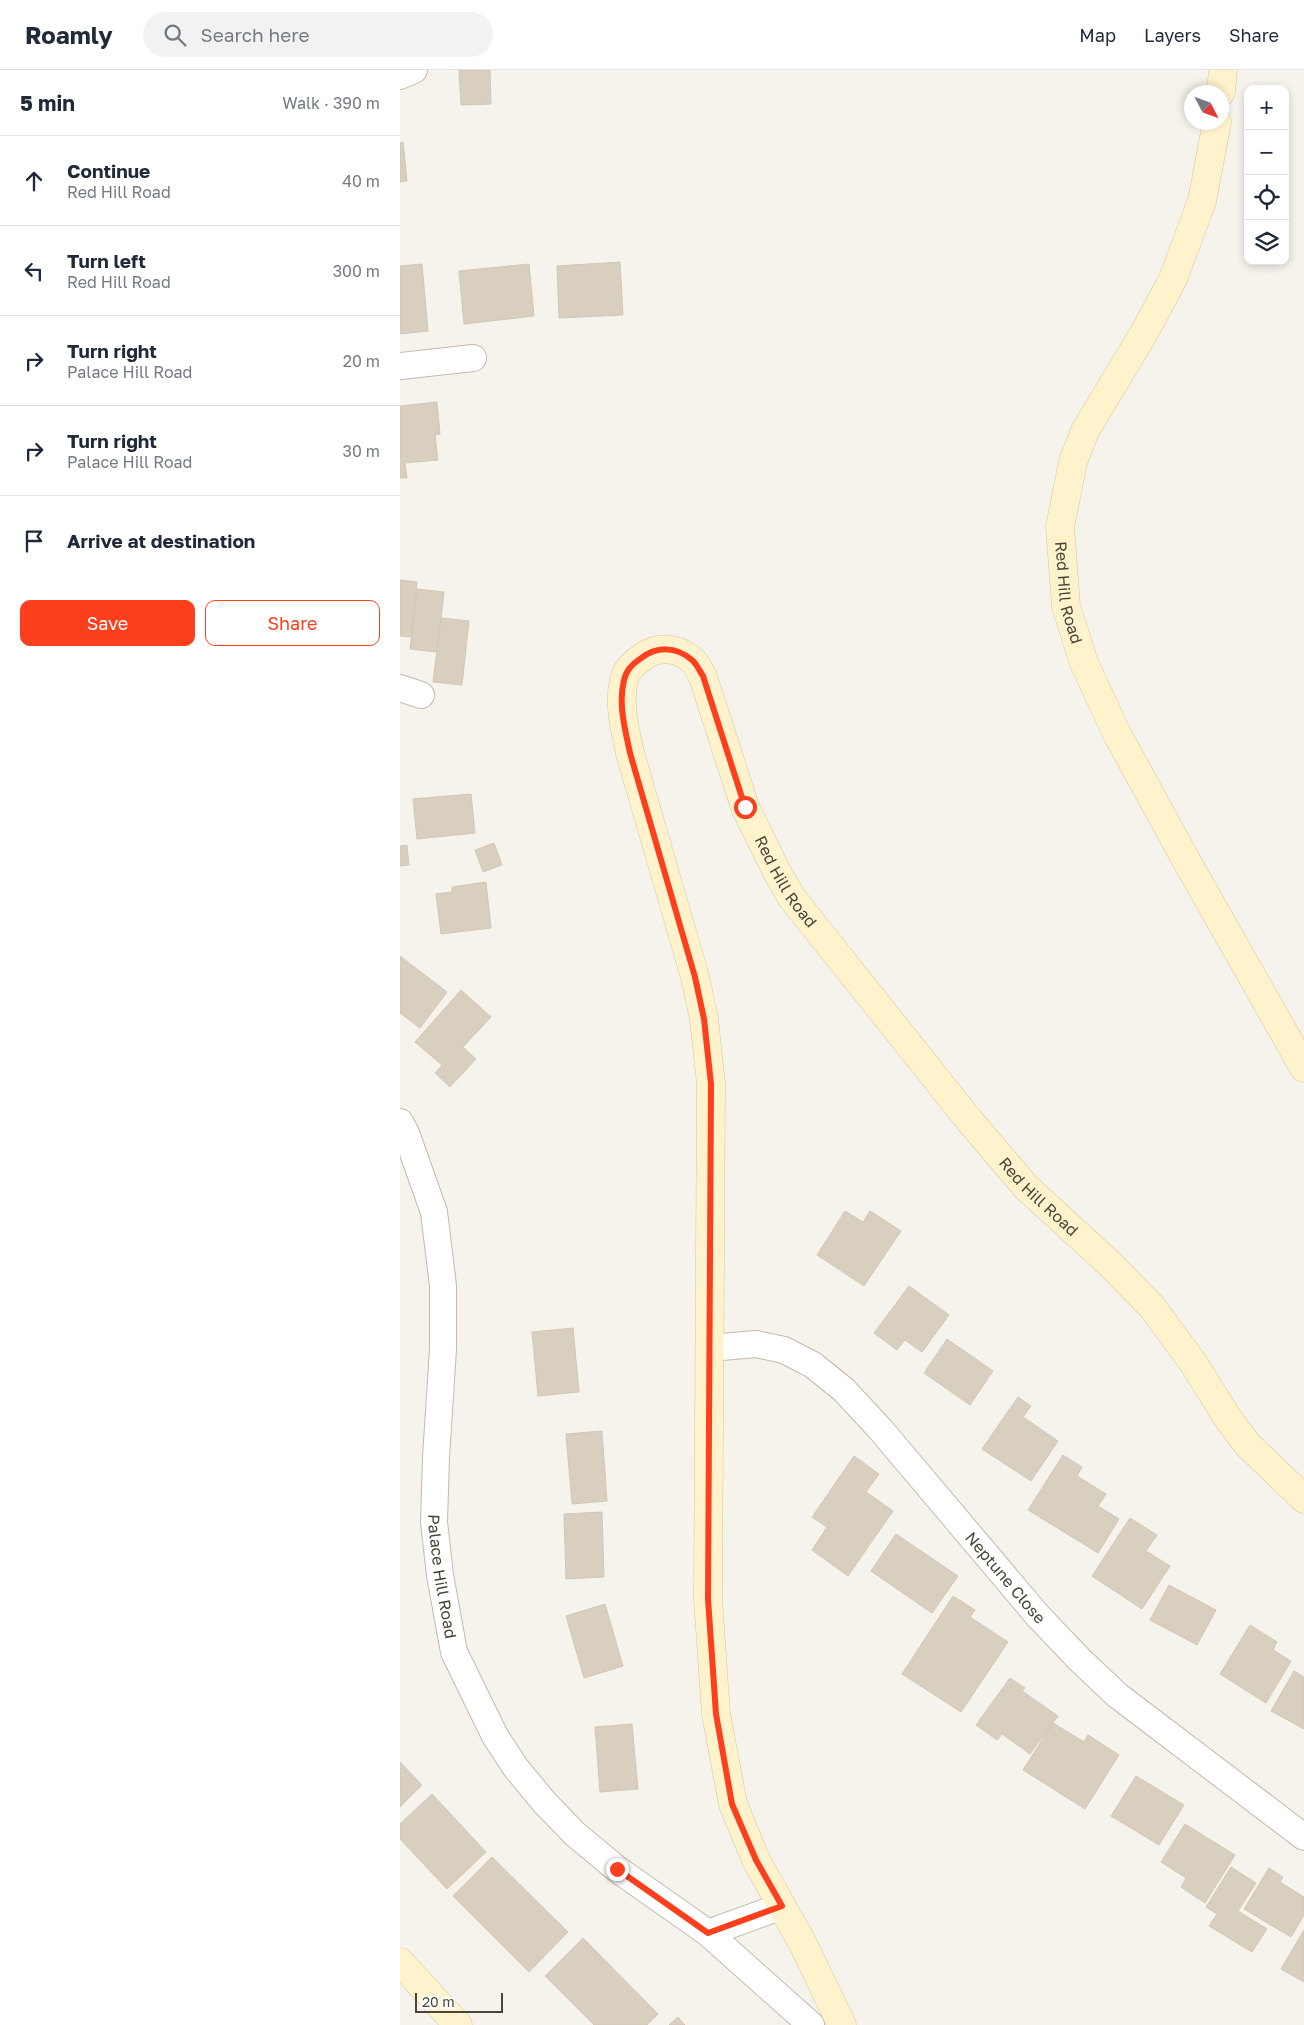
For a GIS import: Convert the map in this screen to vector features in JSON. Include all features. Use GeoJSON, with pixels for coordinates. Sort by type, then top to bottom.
{"type":"FeatureCollection","features":[{"type":"Feature","properties":{"kind":"street"},"geometry":{"type":"LineString","coordinates":[[400,76],[414,70]]}},
{"type":"Feature","properties":{"kind":"street"},"geometry":{"type":"LineString","coordinates":[[1222,85],[1223,70]]}},
{"type":"Feature","properties":{"kind":"street","name":"Red Hill Road"},"geometry":{"type":"LineString","coordinates":[[1215,130],[1202,201],[1173,279],[1085,431],[1073,462],[1060,527],[1066,606],[1084,663],[1117,734],[1304,1068]]}},
{"type":"Feature","properties":{"kind":"street"},"geometry":{"type":"LineString","coordinates":[[400,366],[472,358]]}},
{"type":"Feature","properties":{"kind":"street","name":"Red Hill Road"},"geometry":{"type":"LineString","coordinates":[[842,2025],[803,1944],[756,1860],[732,1804],[716,1714],[708,1599],[711,1084],[704,1019],[695,977],[630,753],[621,698],[624,678],[632,665],[646,653],[662,648],[676,651],[693,661],[703,676],[745,807],[792,898],[968,1120],[1026,1187],[1111,1265],[1152,1307],[1194,1364],[1246,1444],[1304,1500]]}},
{"type":"Feature","properties":{"kind":"street","name":"Palace Hill Road"},"geometry":{"type":"LineString","coordinates":[[400,1122],[406,1133],[434,1212],[443,1286],[443,1349],[434,1522],[440,1575],[454,1652],[495,1736],[516,1768],[544,1802],[575,1834],[617,1869],[708,1933],[811,2025]]}},
{"type":"Feature","properties":{"kind":"street","name":"Neptune Close"},"geometry":{"type":"LineString","coordinates":[[710,1348],[756,1344],[784,1350],[813,1365],[844,1390],[881,1430],[1038,1616],[1080,1660],[1117,1695],[1304,1836]]}},
{"type":"Feature","properties":{"kind":"street"},"geometry":{"type":"LineString","coordinates":[[708,1933],[782,1906]]}},
{"type":"Feature","properties":{"kind":"street"},"geometry":{"type":"LineString","coordinates":[[400,1962],[458,2025]]}},
{"type":"Feature","properties":{"kind":"building"},"geometry":{"type":"Polygon","coordinates":[[[459,70],[490,70],[491,104],[461,105],[459,70]]]}},
{"type":"Feature","properties":{"kind":"building"},"geometry":{"type":"Polygon","coordinates":[[[403,142],[407,181],[400,182],[400,143],[403,142]]]}},
{"type":"Feature","properties":{"kind":"building"},"geometry":{"type":"Polygon","coordinates":[[[620,262],[623,315],[559,318],[557,266],[620,262]]]}},
{"type":"Feature","properties":{"kind":"building"},"geometry":{"type":"Polygon","coordinates":[[[422,264],[428,331],[400,334],[400,266],[422,264]]]}},
{"type":"Feature","properties":{"kind":"building"},"geometry":{"type":"Polygon","coordinates":[[[529,264],[534,316],[464,324],[459,271],[529,264]]]}},
{"type":"Feature","properties":{"kind":"building"},"geometry":{"type":"Polygon","coordinates":[[[437,402],[440,434],[435,435],[438,460],[405,463],[407,478],[400,478],[400,406],[437,402]]]}},
{"type":"Feature","properties":{"kind":"building"},"geometry":{"type":"Polygon","coordinates":[[[400,580],[417,582],[411,637],[400,636],[400,580]]]}},
{"type":"Feature","properties":{"kind":"building"},"geometry":{"type":"Polygon","coordinates":[[[417,589],[444,592],[437,652],[410,649],[417,589]]]}},
{"type":"Feature","properties":{"kind":"building"},"geometry":{"type":"Polygon","coordinates":[[[441,618],[469,621],[462,685],[433,682],[441,618]]]}},
{"type":"Feature","properties":{"kind":"building"},"geometry":{"type":"Polygon","coordinates":[[[471,794],[475,833],[417,839],[413,799],[471,794]]]}},
{"type":"Feature","properties":{"kind":"building"},"geometry":{"type":"Polygon","coordinates":[[[494,843],[502,865],[483,872],[475,850],[494,843]]]}},
{"type":"Feature","properties":{"kind":"building"},"geometry":{"type":"Polygon","coordinates":[[[407,845],[409,865],[400,866],[400,846],[407,845]]]}},
{"type":"Feature","properties":{"kind":"building"},"geometry":{"type":"Polygon","coordinates":[[[486,882],[491,928],[441,934],[436,894],[452,892],[452,887],[486,882]]]}},
{"type":"Feature","properties":{"kind":"building"},"geometry":{"type":"Polygon","coordinates":[[[400,956],[447,992],[420,1028],[400,1013],[400,956]]]}},
{"type":"Feature","properties":{"kind":"building"},"geometry":{"type":"Polygon","coordinates":[[[461,990],[491,1017],[463,1047],[476,1059],[450,1087],[435,1073],[442,1065],[415,1042],[461,990]]]}},
{"type":"Feature","properties":{"kind":"building"},"geometry":{"type":"Polygon","coordinates":[[[845,1211],[863,1222],[870,1211],[901,1231],[864,1286],[817,1255],[845,1211]]]}},
{"type":"Feature","properties":{"kind":"building"},"geometry":{"type":"Polygon","coordinates":[[[909,1286],[949,1315],[922,1352],[905,1340],[897,1350],[874,1333],[909,1286]]]}},
{"type":"Feature","properties":{"kind":"building"},"geometry":{"type":"Polygon","coordinates":[[[573,1328],[579,1392],[538,1396],[532,1332],[573,1328]]]}},
{"type":"Feature","properties":{"kind":"building"},"geometry":{"type":"Polygon","coordinates":[[[947,1339],[993,1371],[970,1405],[924,1373],[947,1339]]]}},
{"type":"Feature","properties":{"kind":"building"},"geometry":{"type":"Polygon","coordinates":[[[1018,1397],[1031,1406],[1023,1417],[1058,1441],[1031,1481],[982,1449],[1018,1397]]]}},
{"type":"Feature","properties":{"kind":"building"},"geometry":{"type":"Polygon","coordinates":[[[602,1431],[607,1501],[572,1504],[566,1434],[602,1431]]]}},
{"type":"Feature","properties":{"kind":"building"},"geometry":{"type":"Polygon","coordinates":[[[1063,1455],[1082,1467],[1077,1476],[1106,1494],[1098,1506],[1119,1519],[1098,1553],[1028,1510],[1063,1455]]]}},
{"type":"Feature","properties":{"kind":"building"},"geometry":{"type":"Polygon","coordinates":[[[854,1456],[879,1474],[866,1492],[893,1511],[848,1576],[812,1550],[827,1527],[812,1517],[854,1456]]]}},
{"type":"Feature","properties":{"kind":"building"},"geometry":{"type":"Polygon","coordinates":[[[602,1512],[604,1577],[566,1579],[564,1514],[602,1512]]]}},
{"type":"Feature","properties":{"kind":"building"},"geometry":{"type":"Polygon","coordinates":[[[1130,1518],[1157,1535],[1146,1551],[1170,1566],[1142,1609],[1092,1576],[1130,1518]]]}},
{"type":"Feature","properties":{"kind":"building"},"geometry":{"type":"Polygon","coordinates":[[[896,1534],[958,1576],[932,1613],[871,1571],[896,1534]]]}},
{"type":"Feature","properties":{"kind":"building"},"geometry":{"type":"Polygon","coordinates":[[[1169,1585],[1216,1610],[1197,1645],[1150,1620],[1169,1585]]]}},
{"type":"Feature","properties":{"kind":"building"},"geometry":{"type":"Polygon","coordinates":[[[953,1596],[975,1610],[970,1617],[1008,1642],[961,1712],[902,1674],[953,1596]]]}},
{"type":"Feature","properties":{"kind":"building"},"geometry":{"type":"Polygon","coordinates":[[[605,1604],[623,1666],[584,1678],[566,1616],[605,1604]]]}},
{"type":"Feature","properties":{"kind":"building"},"geometry":{"type":"Polygon","coordinates":[[[1250,1625],[1277,1642],[1273,1650],[1291,1661],[1266,1703],[1220,1674],[1250,1625]]]}},
{"type":"Feature","properties":{"kind":"building"},"geometry":{"type":"Polygon","coordinates":[[[1294,1671],[1304,1677],[1304,1729],[1271,1711],[1294,1671]]]}},
{"type":"Feature","properties":{"kind":"building"},"geometry":{"type":"Polygon","coordinates":[[[1010,1678],[1025,1688],[1022,1691],[1058,1716],[1030,1754],[1002,1734],[997,1740],[976,1725],[1010,1678]]]}},
{"type":"Feature","properties":{"kind":"building"},"geometry":{"type":"Polygon","coordinates":[[[1053,1723],[1084,1742],[1088,1735],[1119,1755],[1085,1809],[1023,1770],[1053,1723]]]}},
{"type":"Feature","properties":{"kind":"building"},"geometry":{"type":"Polygon","coordinates":[[[632,1724],[638,1789],[600,1792],[595,1727],[632,1724]]]}},
{"type":"Feature","properties":{"kind":"building"},"geometry":{"type":"Polygon","coordinates":[[[400,1762],[422,1785],[400,1807],[400,1762]]]}},
{"type":"Feature","properties":{"kind":"building"},"geometry":{"type":"Polygon","coordinates":[[[1136,1776],[1184,1805],[1159,1845],[1111,1816],[1136,1776]]]}},
{"type":"Feature","properties":{"kind":"building"},"geometry":{"type":"Polygon","coordinates":[[[432,1794],[486,1852],[447,1889],[400,1839],[400,1824],[432,1794]]]}},
{"type":"Feature","properties":{"kind":"building"},"geometry":{"type":"Polygon","coordinates":[[[1185,1824],[1235,1855],[1205,1903],[1181,1887],[1186,1878],[1161,1862],[1185,1824]]]}},
{"type":"Feature","properties":{"kind":"building"},"geometry":{"type":"Polygon","coordinates":[[[492,1857],[568,1932],[529,1972],[453,1896],[492,1857]]]}},
{"type":"Feature","properties":{"kind":"building"},"geometry":{"type":"Polygon","coordinates":[[[1231,1867],[1256,1883],[1238,1911],[1267,1929],[1252,1952],[1209,1926],[1217,1914],[1206,1907],[1231,1867]]]}},
{"type":"Feature","properties":{"kind":"building"},"geometry":{"type":"Polygon","coordinates":[[[1269,1868],[1283,1877],[1280,1882],[1304,1897],[1304,1915],[1291,1937],[1244,1909],[1269,1868]]]}},
{"type":"Feature","properties":{"kind":"building"},"geometry":{"type":"Polygon","coordinates":[[[1304,1930],[1304,1982],[1281,1969],[1304,1930]]]}},
{"type":"Feature","properties":{"kind":"building"},"geometry":{"type":"Polygon","coordinates":[[[583,1938],[658,2014],[647,2025],[594,2025],[545,1976],[583,1938]]]}},
{"type":"Feature","properties":{"kind":"building"},"geometry":{"type":"Polygon","coordinates":[[[678,2017],[685,2025],[669,2025],[678,2017]]]}},
{"type":"Feature","properties":{"kind":"route"},"geometry":{"type":"LineString","coordinates":[[617,1869],[708,1933],[782,1906],[756,1860],[732,1804],[716,1714],[708,1599],[711,1084],[704,1019],[695,977],[630,753],[624,724],[621,698],[624,678],[632,665],[646,653],[662,648],[676,651],[693,661],[703,676],[745,807]]}}]}
